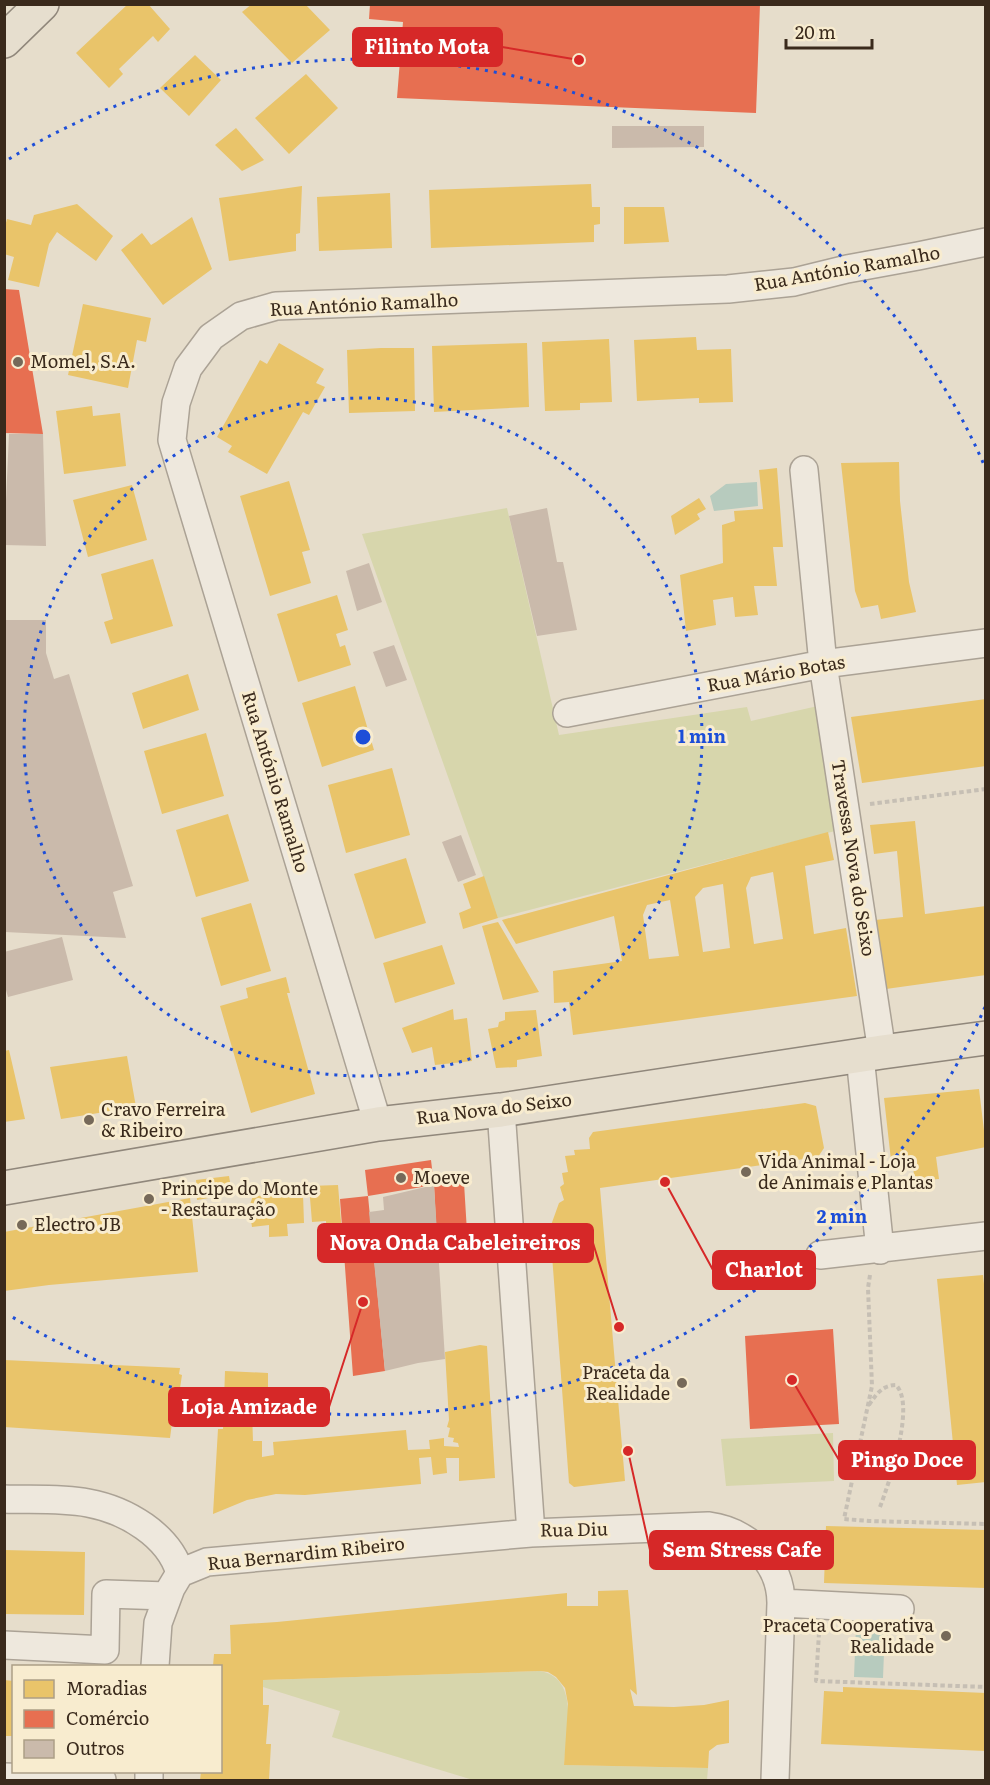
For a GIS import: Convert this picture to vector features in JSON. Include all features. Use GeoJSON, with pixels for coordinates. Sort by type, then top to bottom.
{"type":"FeatureCollection","features":[{"type":"Feature","properties":{"kind":"main road"},"geometry":{"type":"LineString","coordinates":[[4,40],[42,4]]}},
{"type":"Feature","properties":{"kind":"main road","name":"Rua Nova do Seixo"},"geometry":{"type":"LineString","coordinates":[[4,1188],[378,1124],[501,1110],[986,1038]]}},
{"type":"Feature","properties":{"kind":"street","name":"Rua António Ramalho"},"geometry":{"type":"LineString","coordinates":[[378,1124],[172,440],[176,403],[188,368],[212,337],[242,316],[276,306],[728,289],[794,282],[847,269],[986,242]]}},
{"type":"Feature","properties":{"kind":"street","name":"Travessa Nova do Seixo"},"geometry":{"type":"LineString","coordinates":[[804,470],[823,664],[846,808],[871,1054],[880,1250]]}},
{"type":"Feature","properties":{"kind":"street","name":"Rua Mário Botas"},"geometry":{"type":"LineString","coordinates":[[567,713],[823,664],[986,644]]}},
{"type":"Feature","properties":{"kind":"street","name":"Rua Diu"},"geometry":{"type":"LineString","coordinates":[[501,1110],[531,1533],[708,1526],[719,1527],[742,1537],[762,1554],[777,1578],[781,1603],[775,1780]]}},
{"type":"Feature","properties":{"kind":"street"},"geometry":{"type":"LineString","coordinates":[[820,1256],[986,1236]]}},
{"type":"Feature","properties":{"kind":"street"},"geometry":{"type":"LineString","coordinates":[[4,1499],[78,1502],[107,1509],[153,1532],[170,1549],[180,1573],[167,1596],[158,1623],[155,1665]]}},
{"type":"Feature","properties":{"kind":"street","name":"Rua Bernardim Ribeiro"},"geometry":{"type":"LineString","coordinates":[[180,1573],[198,1565],[217,1561],[531,1533]]}},
{"type":"Feature","properties":{"kind":"street"},"geometry":{"type":"LineString","coordinates":[[4,1645],[105,1650],[106,1594],[167,1596]]}},
{"type":"Feature","properties":{"kind":"street"},"geometry":{"type":"LineString","coordinates":[[781,1603],[900,1609]]}},
{"type":"Feature","properties":{"kind":"street"},"geometry":{"type":"LineString","coordinates":[[4,1777],[102,1780]]}},
{"type":"Feature","properties":{"kind":"path"},"geometry":{"type":"LineString","coordinates":[[846,808],[986,789]]}},
{"type":"Feature","properties":{"kind":"path"},"geometry":{"type":"LineString","coordinates":[[880,1250],[870,1274],[868,1288],[872,1386],[844,1520],[986,1524]]}},
{"type":"Feature","properties":{"kind":"path"},"geometry":{"type":"LineString","coordinates":[[867,1408],[879,1391],[893,1384],[898,1386],[902,1394],[903,1406],[900,1441],[892,1476],[880,1507]]}},
{"type":"Feature","properties":{"kind":"path"},"geometry":{"type":"LineString","coordinates":[[820,1605],[816,1681],[986,1687]]}},
{"type":"Feature","properties":{"kind":"green space"},"geometry":{"type":"Polygon","coordinates":[[[507,508],[559,735],[747,707],[751,721],[818,706],[839,830],[498,918],[362,534],[507,508]]]}},
{"type":"Feature","properties":{"kind":"green space"},"geometry":{"type":"Polygon","coordinates":[[[833,1433],[834,1481],[726,1486],[721,1439],[833,1433]]]}},
{"type":"Feature","properties":{"kind":"green space"},"geometry":{"type":"Polygon","coordinates":[[[540,1671],[553,1676],[561,1684],[566,1696],[568,1724],[564,1765],[708,1768],[707,1780],[473,1780],[332,1737],[340,1711],[263,1687],[263,1680],[540,1671]]]}},
{"type":"Feature","properties":{"kind":"shaded area"},"geometry":{"type":"Polygon","coordinates":[[[757,482],[758,506],[714,511],[710,496],[726,484],[757,482]]]}},
{"type":"Feature","properties":{"kind":"shaded area"},"geometry":{"type":"Polygon","coordinates":[[[856,1626],[885,1627],[883,1678],[854,1677],[856,1626]]]}},
{"type":"Feature","properties":{"kind":"building: Moradias"},"geometry":{"type":"Polygon","coordinates":[[[128,4],[148,4],[170,29],[158,42],[153,36],[119,69],[123,74],[109,88],[76,53],[128,4]]]}},
{"type":"Feature","properties":{"kind":"building: Moradias"},"geometry":{"type":"Polygon","coordinates":[[[252,4],[305,4],[330,30],[292,63],[242,12],[252,4]]]}},
{"type":"Feature","properties":{"kind":"building: Moradias"},"geometry":{"type":"Polygon","coordinates":[[[195,55],[221,80],[189,116],[160,88],[195,55]]]}},
{"type":"Feature","properties":{"kind":"building: Moradias"},"geometry":{"type":"Polygon","coordinates":[[[306,74],[338,108],[289,154],[255,118],[306,74]]]}},
{"type":"Feature","properties":{"kind":"building: Moradias"},"geometry":{"type":"Polygon","coordinates":[[[236,128],[264,160],[242,171],[215,145],[236,128]]]}},
{"type":"Feature","properties":{"kind":"building: Moradias"},"geometry":{"type":"Polygon","coordinates":[[[591,184],[592,207],[600,207],[600,224],[594,225],[594,242],[431,248],[429,190],[591,184]]]}},
{"type":"Feature","properties":{"kind":"building: Moradias"},"geometry":{"type":"Polygon","coordinates":[[[302,186],[300,233],[296,234],[296,251],[229,261],[219,198],[302,186]]]}},
{"type":"Feature","properties":{"kind":"building: Moradias"},"geometry":{"type":"Polygon","coordinates":[[[390,193],[392,248],[319,251],[317,197],[390,193]]]}},
{"type":"Feature","properties":{"kind":"building: Moradias"},"geometry":{"type":"Polygon","coordinates":[[[77,204],[113,236],[96,261],[57,232],[49,244],[39,287],[8,280],[14,257],[4,254],[4,230],[7,219],[31,225],[34,215],[77,204]]]}},
{"type":"Feature","properties":{"kind":"building: Moradias"},"geometry":{"type":"Polygon","coordinates":[[[624,207],[664,207],[669,242],[624,244],[624,207]]]}},
{"type":"Feature","properties":{"kind":"building: Moradias"},"geometry":{"type":"Polygon","coordinates":[[[192,217],[212,269],[163,305],[121,250],[142,233],[151,245],[192,217]]]}},
{"type":"Feature","properties":{"kind":"building: Moradias"},"geometry":{"type":"Polygon","coordinates":[[[83,304],[151,318],[146,342],[137,340],[128,388],[68,375],[83,304]]]}},
{"type":"Feature","properties":{"kind":"building: Moradias"},"geometry":{"type":"Polygon","coordinates":[[[696,337],[697,350],[731,349],[733,402],[699,403],[699,398],[637,401],[634,340],[696,337]]]}},
{"type":"Feature","properties":{"kind":"building: Moradias"},"geometry":{"type":"Polygon","coordinates":[[[609,339],[612,402],[580,403],[580,410],[545,411],[542,342],[609,339]]]}},
{"type":"Feature","properties":{"kind":"building: Moradias"},"geometry":{"type":"Polygon","coordinates":[[[279,343],[324,369],[316,383],[325,387],[309,415],[303,412],[267,474],[228,452],[232,446],[217,437],[260,360],[267,364],[279,343]]]}},
{"type":"Feature","properties":{"kind":"building: Moradias"},"geometry":{"type":"Polygon","coordinates":[[[527,343],[529,407],[434,412],[432,346],[527,343]]]}},
{"type":"Feature","properties":{"kind":"building: Moradias"},"geometry":{"type":"Polygon","coordinates":[[[414,348],[415,411],[349,413],[347,350],[414,348]]]}},
{"type":"Feature","properties":{"kind":"building: Moradias"},"geometry":{"type":"Polygon","coordinates":[[[92,406],[93,416],[120,413],[126,466],[64,474],[56,411],[92,406]]]}},
{"type":"Feature","properties":{"kind":"building: Moradias"},"geometry":{"type":"Polygon","coordinates":[[[899,462],[900,501],[909,582],[916,612],[881,619],[878,605],[861,608],[855,591],[841,463],[899,462]]]}},
{"type":"Feature","properties":{"kind":"building: Moradias"},"geometry":{"type":"Polygon","coordinates":[[[777,468],[783,547],[773,547],[777,586],[754,586],[758,615],[735,617],[733,597],[713,600],[716,625],[686,631],[680,575],[723,563],[722,525],[735,521],[734,511],[763,509],[759,470],[777,468]]]}},
{"type":"Feature","properties":{"kind":"building: Moradias"},"geometry":{"type":"Polygon","coordinates":[[[289,481],[310,550],[302,552],[311,583],[270,596],[240,496],[289,481]]]}},
{"type":"Feature","properties":{"kind":"building: Moradias"},"geometry":{"type":"Polygon","coordinates":[[[132,485],[147,540],[88,557],[73,500],[132,485]]]}},
{"type":"Feature","properties":{"kind":"building: Moradias"},"geometry":{"type":"Polygon","coordinates":[[[699,498],[706,509],[697,514],[700,519],[675,535],[671,516],[699,498]]]}},
{"type":"Feature","properties":{"kind":"building: Moradias"},"geometry":{"type":"Polygon","coordinates":[[[153,559],[173,626],[111,644],[104,622],[113,619],[101,574],[153,559]]]}},
{"type":"Feature","properties":{"kind":"building: Moradias"},"geometry":{"type":"Polygon","coordinates":[[[337,595],[348,630],[336,634],[340,647],[345,645],[351,665],[298,682],[277,614],[337,595]]]}},
{"type":"Feature","properties":{"kind":"building: Moradias"},"geometry":{"type":"Polygon","coordinates":[[[188,674],[199,710],[143,729],[132,693],[188,674]]]}},
{"type":"Feature","properties":{"kind":"building: Moradias"},"geometry":{"type":"Polygon","coordinates":[[[355,686],[374,750],[322,767],[302,703],[355,686]]]}},
{"type":"Feature","properties":{"kind":"building: Moradias"},"geometry":{"type":"Polygon","coordinates":[[[986,699],[986,766],[862,783],[851,717],[986,699]]]}},
{"type":"Feature","properties":{"kind":"building: Moradias"},"geometry":{"type":"Polygon","coordinates":[[[206,733],[224,796],[162,814],[144,751],[206,733]]]}},
{"type":"Feature","properties":{"kind":"building: Moradias"},"geometry":{"type":"Polygon","coordinates":[[[392,768],[410,835],[346,853],[328,785],[392,768]]]}},
{"type":"Feature","properties":{"kind":"building: Moradias"},"geometry":{"type":"Polygon","coordinates":[[[228,814],[249,881],[196,897],[176,830],[228,814]]]}},
{"type":"Feature","properties":{"kind":"building: Moradias"},"geometry":{"type":"Polygon","coordinates":[[[915,821],[925,914],[986,906],[986,975],[886,989],[875,920],[903,917],[897,851],[874,854],[870,825],[915,821]]]}},
{"type":"Feature","properties":{"kind":"building: Moradias"},"geometry":{"type":"Polygon","coordinates":[[[828,832],[834,860],[805,866],[814,934],[846,928],[857,996],[573,1035],[569,1002],[554,1003],[553,971],[622,961],[614,916],[516,944],[502,920],[828,832]],[[773,872],[751,877],[746,888],[754,944],[783,939],[773,872]],[[723,884],[703,888],[695,897],[703,952],[730,948],[723,884]],[[670,900],[647,905],[643,915],[649,959],[679,956],[670,900]]]}},
{"type":"Feature","properties":{"kind":"building: Moradias"},"geometry":{"type":"Polygon","coordinates":[[[406,858],[426,923],[375,939],[354,874],[406,858]]]}},
{"type":"Feature","properties":{"kind":"building: Moradias"},"geometry":{"type":"Polygon","coordinates":[[[484,876],[498,918],[463,929],[459,913],[471,908],[463,884],[484,876]]]}},
{"type":"Feature","properties":{"kind":"building: Moradias"},"geometry":{"type":"Polygon","coordinates":[[[251,903],[271,971],[221,986],[201,918],[251,903]]]}},
{"type":"Feature","properties":{"kind":"building: Moradias"},"geometry":{"type":"Polygon","coordinates":[[[498,922],[539,992],[503,1000],[482,926],[498,922]]]}},
{"type":"Feature","properties":{"kind":"building: Moradias"},"geometry":{"type":"Polygon","coordinates":[[[442,945],[455,984],[395,1003],[383,963],[442,945]]]}},
{"type":"Feature","properties":{"kind":"building: Moradias"},"geometry":{"type":"Polygon","coordinates":[[[286,977],[290,993],[287,993],[315,1094],[251,1113],[220,1006],[248,998],[246,988],[286,977]]]}},
{"type":"Feature","properties":{"kind":"building: Moradias"},"geometry":{"type":"Polygon","coordinates":[[[453,1009],[454,1020],[467,1018],[472,1061],[435,1065],[432,1047],[412,1053],[402,1028],[453,1009]]]}},
{"type":"Feature","properties":{"kind":"building: Moradias"},"geometry":{"type":"Polygon","coordinates":[[[536,1010],[542,1056],[517,1060],[517,1067],[496,1068],[488,1029],[498,1027],[499,1022],[505,1020],[505,1012],[536,1010]]]}},
{"type":"Feature","properties":{"kind":"building: Moradias"},"geometry":{"type":"Polygon","coordinates":[[[9,1050],[25,1119],[4,1122],[4,1051],[9,1050]]]}},
{"type":"Feature","properties":{"kind":"building: Moradias"},"geometry":{"type":"Polygon","coordinates":[[[127,1056],[136,1107],[61,1119],[50,1067],[127,1056]]]}},
{"type":"Feature","properties":{"kind":"building: Moradias"},"geometry":{"type":"Polygon","coordinates":[[[979,1089],[986,1147],[936,1157],[939,1179],[915,1181],[912,1161],[891,1160],[884,1098],[979,1089]]]}},
{"type":"Feature","properties":{"kind":"building: Moradias"},"geometry":{"type":"Polygon","coordinates":[[[805,1103],[816,1106],[824,1148],[818,1157],[600,1188],[625,1481],[574,1487],[569,1483],[550,1228],[559,1203],[564,1200],[560,1187],[564,1184],[562,1173],[568,1172],[565,1156],[575,1155],[574,1150],[590,1149],[589,1138],[593,1132],[805,1103]]]}},
{"type":"Feature","properties":{"kind":"building: Moradias"},"geometry":{"type":"Polygon","coordinates":[[[229,1176],[232,1194],[197,1200],[196,1180],[229,1176]]]}},
{"type":"Feature","properties":{"kind":"building: Moradias"},"geometry":{"type":"Polygon","coordinates":[[[338,1185],[342,1233],[327,1234],[326,1221],[312,1222],[309,1186],[338,1185]]]}},
{"type":"Feature","properties":{"kind":"building: Moradias"},"geometry":{"type":"Polygon","coordinates":[[[303,1194],[304,1223],[287,1224],[288,1236],[269,1237],[269,1225],[252,1227],[249,1207],[253,1196],[303,1194]]]}},
{"type":"Feature","properties":{"kind":"building: Moradias"},"geometry":{"type":"Polygon","coordinates":[[[190,1198],[198,1272],[4,1291],[4,1232],[190,1198]]]}},
{"type":"Feature","properties":{"kind":"building: Moradias"},"geometry":{"type":"Polygon","coordinates":[[[983,1275],[986,1302],[986,1482],[957,1485],[937,1279],[983,1275]]]}},
{"type":"Feature","properties":{"kind":"building: Moradias"},"geometry":{"type":"Polygon","coordinates":[[[480,1345],[487,1346],[495,1478],[459,1481],[459,1458],[446,1458],[447,1473],[433,1475],[431,1457],[419,1458],[421,1484],[305,1495],[276,1494],[247,1500],[213,1514],[218,1429],[223,1429],[225,1371],[268,1373],[268,1412],[252,1412],[253,1441],[262,1441],[262,1457],[274,1455],[273,1442],[406,1430],[408,1450],[430,1449],[429,1440],[444,1438],[444,1446],[459,1447],[458,1443],[453,1442],[454,1438],[448,1437],[450,1428],[447,1427],[449,1420],[445,1352],[480,1345]]]}},
{"type":"Feature","properties":{"kind":"building: Moradias"},"geometry":{"type":"Polygon","coordinates":[[[4,1360],[180,1368],[179,1374],[182,1375],[170,1438],[4,1427],[4,1360]]]}},
{"type":"Feature","properties":{"kind":"building: Moradias"},"geometry":{"type":"Polygon","coordinates":[[[826,1526],[986,1530],[986,1588],[824,1583],[826,1526]]]}},
{"type":"Feature","properties":{"kind":"building: Moradias"},"geometry":{"type":"Polygon","coordinates":[[[4,1550],[85,1552],[84,1615],[4,1614],[4,1550]]]}},
{"type":"Feature","properties":{"kind":"building: Moradias"},"geometry":{"type":"Polygon","coordinates":[[[628,1590],[637,1695],[630,1689],[634,1706],[674,1707],[704,1705],[729,1700],[729,1743],[717,1745],[709,1751],[708,1768],[564,1765],[568,1704],[565,1688],[556,1677],[548,1672],[540,1671],[263,1680],[263,1705],[269,1705],[266,1744],[271,1744],[269,1780],[200,1780],[201,1773],[222,1773],[222,1665],[213,1665],[214,1654],[231,1654],[230,1625],[567,1593],[567,1606],[598,1606],[598,1591],[628,1590]]]}},
{"type":"Feature","properties":{"kind":"building: Moradias"},"geometry":{"type":"Polygon","coordinates":[[[4,1680],[12,1681],[12,1736],[4,1736],[4,1680]]]}},
{"type":"Feature","properties":{"kind":"building: Moradias"},"geometry":{"type":"Polygon","coordinates":[[[843,1687],[986,1693],[986,1751],[821,1744],[824,1691],[843,1692],[843,1687]]]}},
{"type":"Feature","properties":{"kind":"building: Comércio"},"geometry":{"type":"Polygon","coordinates":[[[370,4],[760,4],[756,113],[397,98],[403,22],[369,19],[370,4]]]}},
{"type":"Feature","properties":{"kind":"building: Comércio","name":"Momel, S.A."},"geometry":{"type":"Polygon","coordinates":[[[4,289],[19,290],[43,434],[4,433],[4,289]]]}},
{"type":"Feature","properties":{"kind":"building: Comércio"},"geometry":{"type":"Polygon","coordinates":[[[431,1160],[434,1185],[368,1196],[365,1170],[431,1160]]]}},
{"type":"Feature","properties":{"kind":"building: Comércio"},"geometry":{"type":"Polygon","coordinates":[[[464,1183],[468,1248],[457,1249],[457,1257],[438,1258],[434,1185],[464,1183]]]}},
{"type":"Feature","properties":{"kind":"building: Comércio"},"geometry":{"type":"Polygon","coordinates":[[[368,1196],[385,1371],[353,1376],[340,1199],[368,1196]]]}},
{"type":"Feature","properties":{"kind":"building: Comércio"},"geometry":{"type":"Polygon","coordinates":[[[833,1329],[839,1424],[750,1429],[745,1336],[833,1329]]]}},
{"type":"Feature","properties":{"kind":"building: Outros"},"geometry":{"type":"Polygon","coordinates":[[[612,126],[704,126],[704,147],[612,148],[612,126]]]}},
{"type":"Feature","properties":{"kind":"building: Outros"},"geometry":{"type":"Polygon","coordinates":[[[9,434],[43,434],[46,546],[4,545],[9,434]]]}},
{"type":"Feature","properties":{"kind":"building: Outros"},"geometry":{"type":"Polygon","coordinates":[[[547,508],[557,562],[563,562],[577,630],[537,636],[509,516],[547,508]]]}},
{"type":"Feature","properties":{"kind":"building: Outros"},"geometry":{"type":"Polygon","coordinates":[[[369,563],[382,602],[357,611],[346,571],[369,563]]]}},
{"type":"Feature","properties":{"kind":"building: Outros"},"geometry":{"type":"Polygon","coordinates":[[[5,620],[46,620],[46,653],[54,679],[69,674],[133,886],[113,892],[126,938],[5,932],[5,620]]]}},
{"type":"Feature","properties":{"kind":"building: Outros"},"geometry":{"type":"Polygon","coordinates":[[[394,645],[407,680],[386,687],[373,652],[394,645]]]}},
{"type":"Feature","properties":{"kind":"building: Outros"},"geometry":{"type":"Polygon","coordinates":[[[461,835],[476,875],[458,882],[442,842],[461,835]]]}},
{"type":"Feature","properties":{"kind":"building: Outros"},"geometry":{"type":"Polygon","coordinates":[[[62,937],[73,980],[8,997],[4,983],[4,952],[62,937]]]}},
{"type":"Feature","properties":{"kind":"building: Outros"},"geometry":{"type":"Polygon","coordinates":[[[434,1185],[445,1359],[385,1371],[369,1212],[384,1210],[383,1197],[434,1185]]]}},
{"type":"Feature","properties":{"kind":"place","name":"Filinto Mota"},"geometry":{"type":"Point","coordinates":[579,60]}},
{"type":"Feature","properties":{"kind":"place","name":"Momel, S.A."},"geometry":{"type":"Point","coordinates":[18,362]}},
{"type":"Feature","properties":{"kind":"place","name":"Cravo Ferreira & Ribeiro"},"geometry":{"type":"Point","coordinates":[89,1120]}},
{"type":"Feature","properties":{"kind":"place","name":"Vida Animal - Loja de Animais e Plantas"},"geometry":{"type":"Point","coordinates":[746,1172]}},
{"type":"Feature","properties":{"kind":"place","name":"Moeve"},"geometry":{"type":"Point","coordinates":[401,1178]}},
{"type":"Feature","properties":{"kind":"place","name":"Charlot"},"geometry":{"type":"Point","coordinates":[665,1182]}},
{"type":"Feature","properties":{"kind":"place","name":"Principe do Monte - Restauração"},"geometry":{"type":"Point","coordinates":[149,1199]}},
{"type":"Feature","properties":{"kind":"place","name":"Electro JB"},"geometry":{"type":"Point","coordinates":[22,1225]}},
{"type":"Feature","properties":{"kind":"place","name":"Loja Amizade"},"geometry":{"type":"Point","coordinates":[363,1302]}},
{"type":"Feature","properties":{"kind":"place","name":"Nova Onda Cabeleireiros"},"geometry":{"type":"Point","coordinates":[619,1327]}},
{"type":"Feature","properties":{"kind":"place","name":"Pingo Doce"},"geometry":{"type":"Point","coordinates":[792,1380]}},
{"type":"Feature","properties":{"kind":"place","name":"Praceta da Realidade"},"geometry":{"type":"Point","coordinates":[682,1383]}},
{"type":"Feature","properties":{"kind":"place","name":"Sem Stress Cafe"},"geometry":{"type":"Point","coordinates":[628,1451]}},
{"type":"Feature","properties":{"kind":"place","name":"Praceta Cooperativa Realidade"},"geometry":{"type":"Point","coordinates":[946,1636]}}]}
